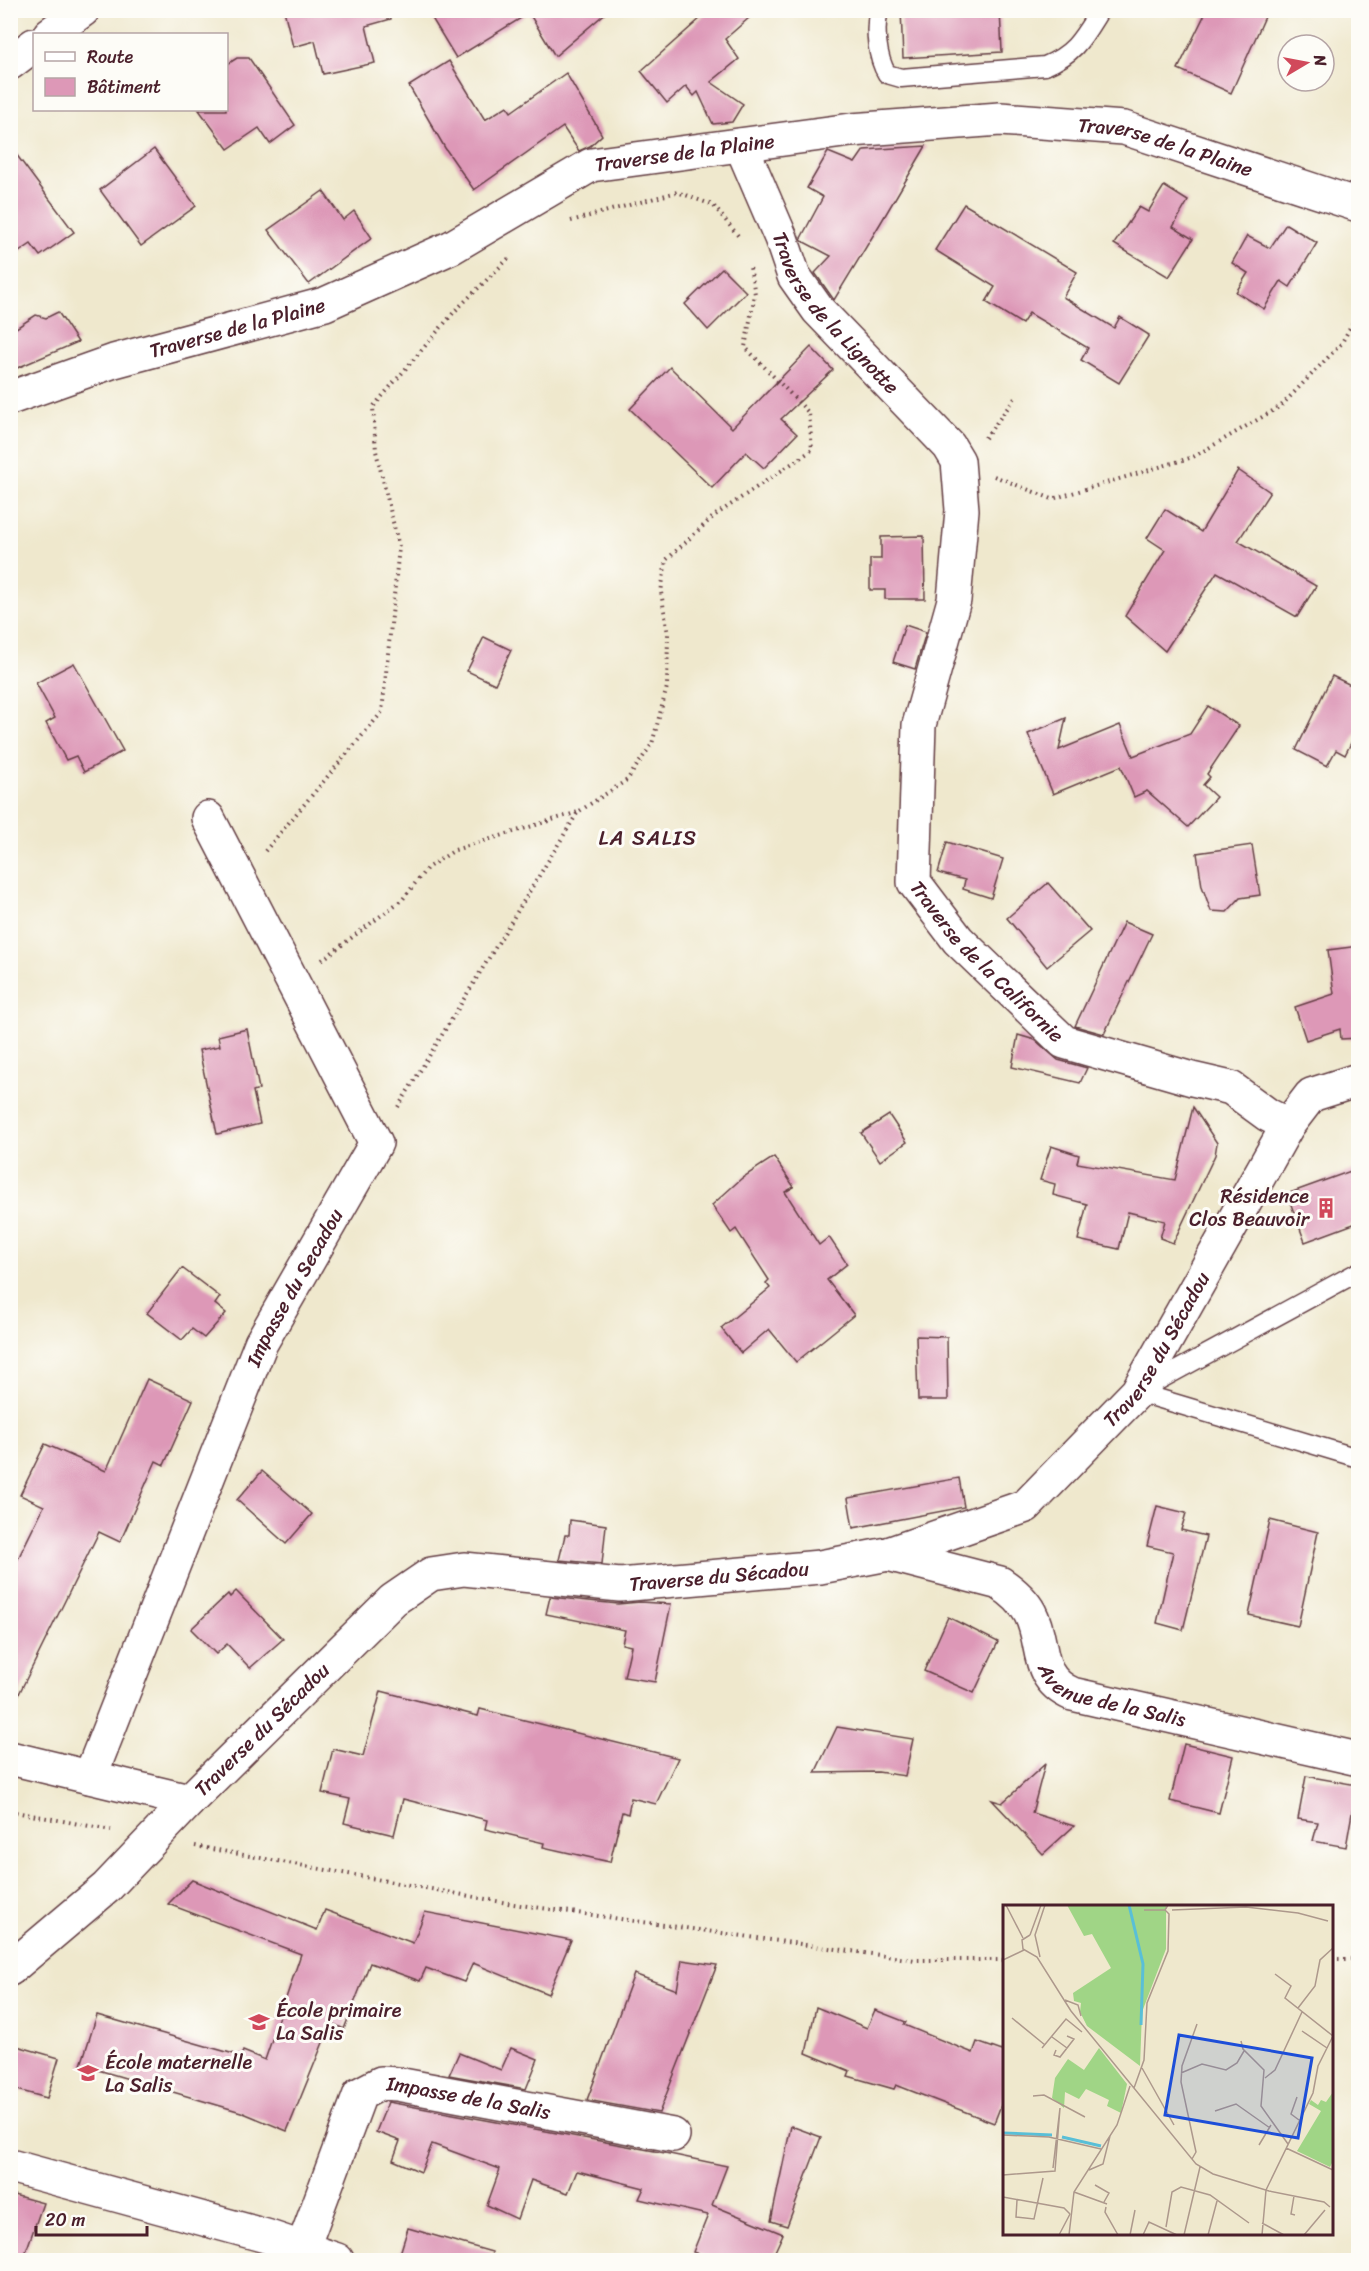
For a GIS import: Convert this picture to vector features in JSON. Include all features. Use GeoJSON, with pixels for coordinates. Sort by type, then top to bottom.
{"type":"FeatureCollection","features":[{"type":"Feature","properties":{"kind":"street"},"geometry":{"type":"LineString","coordinates":[[51,33],[83,10]]}},
{"type":"Feature","properties":{"kind":"street"},"geometry":{"type":"LineString","coordinates":[[10,63],[33,46]]}},
{"type":"Feature","properties":{"kind":"street","name":"Traverse de la Plaine"},"geometry":{"type":"LineString","coordinates":[[10,398],[114,361],[325,304],[452,247],[591,165],[851,130],[1000,119],[1124,128],[1359,205]]}},
{"type":"Feature","properties":{"kind":"street","name":"Traverse de la Lignotte"},"geometry":{"type":"LineString","coordinates":[[741,145],[781,238],[794,276],[800,285],[818,310],[949,446],[958,461]]}},
{"type":"Feature","properties":{"kind":"street","name":"Traverse de la Californie"},"geometry":{"type":"LineString","coordinates":[[958,461],[962,510],[954,600],[919,725],[914,882],[958,940],[1064,1042],[1231,1088],[1288,1125]]}},
{"type":"Feature","properties":{"kind":"street"},"geometry":{"type":"LineString","coordinates":[[208,818],[376,1143]]}},
{"type":"Feature","properties":{"kind":"street","name":"Traverse du Sécadou"},"geometry":{"type":"LineString","coordinates":[[10,1969],[107,1887],[189,1801],[393,1600],[431,1574],[464,1569],[620,1585],[820,1567],[888,1554],[1026,1506],[1137,1392],[1288,1125],[1311,1095],[1359,1080]]}},
{"type":"Feature","properties":{"kind":"street","name":"Impasse du Secadou"},"geometry":{"type":"LineString","coordinates":[[90,1777],[261,1343],[376,1143]]}},
{"type":"Feature","properties":{"kind":"street","name":"Avenue de la Salis"},"geometry":{"type":"LineString","coordinates":[[888,1554],[1000,1583],[1016,1594],[1031,1614],[1045,1668],[1059,1688],[1072,1694],[1359,1759]]}},
{"type":"Feature","properties":{"kind":"street"},"geometry":{"type":"LineString","coordinates":[[10,1758],[189,1801]]}},
{"type":"Feature","properties":{"kind":"street","name":"Impasse de la Salis"},"geometry":{"type":"LineString","coordinates":[[302,2250],[360,2094],[381,2083],[397,2084],[673,2135]]}},
{"type":"Feature","properties":{"kind":"street"},"geometry":{"type":"LineString","coordinates":[[10,2166],[266,2236],[337,2260]]}},
{"type":"Feature","properties":{"kind":"lane"},"geometry":{"type":"LineString","coordinates":[[879,10],[877,18],[880,64],[887,74],[901,78],[1045,66],[1059,60],[1074,49],[1100,10]]}},
{"type":"Feature","properties":{"kind":"lane"},"geometry":{"type":"LineString","coordinates":[[1137,1392],[1359,1272]]}},
{"type":"Feature","properties":{"kind":"lane"},"geometry":{"type":"LineString","coordinates":[[1137,1392],[1359,1458]]}},
{"type":"Feature","properties":{"kind":"path"},"geometry":{"type":"LineString","coordinates":[[564,223],[677,192],[713,205],[747,246]]}},
{"type":"Feature","properties":{"kind":"path"},"geometry":{"type":"LineString","coordinates":[[242,887],[259,858],[382,712],[399,547],[376,452],[373,407],[455,311],[515,252]]}},
{"type":"Feature","properties":{"kind":"path"},"geometry":{"type":"LineString","coordinates":[[322,960],[403,899],[427,868],[455,850],[578,812],[627,780],[652,744],[667,687],[668,634],[661,592],[666,560],[714,516],[812,450],[809,413],[746,347],[755,294],[750,265]]}},
{"type":"Feature","properties":{"kind":"path"},"geometry":{"type":"LineString","coordinates":[[1015,398],[988,436],[958,461],[1052,499],[1193,457],[1281,406],[1341,344],[1359,314]]}},
{"type":"Feature","properties":{"kind":"path"},"geometry":{"type":"LineString","coordinates":[[376,1143],[578,812]]}},
{"type":"Feature","properties":{"kind":"path"},"geometry":{"type":"LineString","coordinates":[[10,1811],[115,1831]]}},
{"type":"Feature","properties":{"kind":"path"},"geometry":{"type":"LineString","coordinates":[[194,1846],[513,1904],[915,1960],[1003,1960]]}},
{"type":"Feature","properties":{"kind":"path"},"geometry":{"type":"LineString","coordinates":[[1333,1959],[1359,1959]]}},
{"type":"Feature","properties":{"kind":"building"},"geometry":{"type":"Polygon","coordinates":[[[284,10],[390,10],[391,19],[366,26],[375,63],[323,74],[315,41],[293,47],[284,10]]]}},
{"type":"Feature","properties":{"kind":"building"},"geometry":{"type":"Polygon","coordinates":[[[427,10],[609,10],[555,56],[529,13],[456,58],[427,10]]]}},
{"type":"Feature","properties":{"kind":"building"},"geometry":{"type":"Polygon","coordinates":[[[710,10],[758,10],[725,39],[739,59],[711,82],[743,104],[732,122],[713,124],[698,92],[694,96],[686,86],[667,103],[641,71],[710,10]]]}},
{"type":"Feature","properties":{"kind":"building"},"geometry":{"type":"Polygon","coordinates":[[[901,10],[1000,10],[1002,52],[903,58],[901,10]]]}},
{"type":"Feature","properties":{"kind":"building"},"geometry":{"type":"Polygon","coordinates":[[[1207,10],[1268,10],[1231,93],[1178,69],[1207,10]]]}},
{"type":"Feature","properties":{"kind":"building"},"geometry":{"type":"Polygon","coordinates":[[[237,58],[249,58],[295,125],[270,144],[259,128],[228,149],[200,111],[228,111],[228,64],[237,58]]]}},
{"type":"Feature","properties":{"kind":"building"},"geometry":{"type":"Polygon","coordinates":[[[449,61],[485,120],[507,106],[511,112],[566,73],[602,135],[590,146],[579,151],[563,127],[474,190],[445,148],[409,86],[449,61]]]}},
{"type":"Feature","properties":{"kind":"building"},"geometry":{"type":"Polygon","coordinates":[[[10,146],[74,232],[40,256],[31,244],[10,258],[10,146]]]}},
{"type":"Feature","properties":{"kind":"building"},"geometry":{"type":"Polygon","coordinates":[[[926,146],[834,300],[815,273],[831,256],[802,241],[801,238],[823,197],[807,188],[828,152],[855,163],[864,150],[926,146]]]}},
{"type":"Feature","properties":{"kind":"building"},"geometry":{"type":"Polygon","coordinates":[[[154,149],[196,206],[141,246],[100,190],[154,149]]]}},
{"type":"Feature","properties":{"kind":"building"},"geometry":{"type":"Polygon","coordinates":[[[1164,186],[1188,201],[1173,227],[1193,239],[1169,277],[1114,244],[1139,207],[1148,212],[1164,186]]]}},
{"type":"Feature","properties":{"kind":"building"},"geometry":{"type":"Polygon","coordinates":[[[323,191],[343,220],[354,211],[372,238],[309,284],[268,230],[323,191]]]}},
{"type":"Feature","properties":{"kind":"building"},"geometry":{"type":"Polygon","coordinates":[[[964,204],[1077,272],[1063,297],[1114,328],[1120,317],[1149,335],[1119,383],[1081,360],[1088,348],[1029,313],[1022,324],[986,302],[995,287],[935,250],[964,204]]]}},
{"type":"Feature","properties":{"kind":"building"},"geometry":{"type":"Polygon","coordinates":[[[1286,224],[1317,243],[1290,287],[1281,281],[1264,309],[1236,292],[1248,273],[1232,263],[1247,236],[1270,248],[1286,224]]]}},
{"type":"Feature","properties":{"kind":"building"},"geometry":{"type":"Polygon","coordinates":[[[722,268],[746,292],[708,330],[685,304],[722,268]]]}},
{"type":"Feature","properties":{"kind":"building"},"geometry":{"type":"Polygon","coordinates":[[[58,312],[78,342],[10,371],[10,332],[36,315],[46,318],[58,312]]]}},
{"type":"Feature","properties":{"kind":"building"},"geometry":{"type":"Polygon","coordinates":[[[811,347],[833,370],[781,419],[797,434],[764,468],[746,452],[712,488],[630,409],[670,367],[732,428],[811,347]]]}},
{"type":"Feature","properties":{"kind":"building"},"geometry":{"type":"Polygon","coordinates":[[[1238,470],[1270,492],[1238,541],[1316,586],[1297,617],[1217,572],[1165,651],[1125,616],[1165,550],[1147,538],[1165,509],[1201,532],[1238,470]]]}},
{"type":"Feature","properties":{"kind":"building"},"geometry":{"type":"Polygon","coordinates":[[[924,536],[925,599],[885,599],[885,590],[870,590],[870,559],[881,559],[881,537],[924,536]]]}},
{"type":"Feature","properties":{"kind":"building"},"geometry":{"type":"Polygon","coordinates":[[[905,625],[926,632],[915,669],[893,662],[905,625]]]}},
{"type":"Feature","properties":{"kind":"building"},"geometry":{"type":"Polygon","coordinates":[[[484,637],[511,650],[495,684],[467,671],[484,637]]]}},
{"type":"Feature","properties":{"kind":"building"},"geometry":{"type":"Polygon","coordinates":[[[74,663],[123,751],[84,772],[76,756],[66,760],[46,723],[55,718],[36,683],[74,663]]]}},
{"type":"Feature","properties":{"kind":"building"},"geometry":{"type":"Polygon","coordinates":[[[1332,676],[1359,689],[1359,727],[1345,755],[1336,750],[1327,766],[1296,750],[1332,676]]]}},
{"type":"Feature","properties":{"kind":"building"},"geometry":{"type":"Polygon","coordinates":[[[1208,706],[1239,726],[1207,774],[1210,777],[1203,785],[1216,797],[1188,827],[1147,791],[1134,797],[1121,766],[1053,794],[1028,734],[1066,718],[1059,750],[1120,725],[1133,756],[1190,734],[1208,706]]]}},
{"type":"Feature","properties":{"kind":"building"},"geometry":{"type":"Polygon","coordinates":[[[947,842],[1003,859],[991,898],[963,889],[965,880],[938,873],[947,842]]]}},
{"type":"Feature","properties":{"kind":"building"},"geometry":{"type":"Polygon","coordinates":[[[1252,845],[1260,895],[1240,898],[1227,912],[1211,911],[1202,886],[1197,853],[1252,845]]]}},
{"type":"Feature","properties":{"kind":"building"},"geometry":{"type":"Polygon","coordinates":[[[1048,883],[1090,931],[1047,967],[1007,918],[1048,883]]]}},
{"type":"Feature","properties":{"kind":"building"},"geometry":{"type":"Polygon","coordinates":[[[1124,922],[1152,934],[1104,1034],[1075,1026],[1124,922]]]}},
{"type":"Feature","properties":{"kind":"building"},"geometry":{"type":"Polygon","coordinates":[[[1359,946],[1359,1038],[1341,1039],[1340,1029],[1306,1040],[1295,1007],[1334,994],[1328,950],[1359,946]]]}},
{"type":"Feature","properties":{"kind":"building"},"geometry":{"type":"Polygon","coordinates":[[[247,1029],[259,1089],[253,1091],[260,1124],[217,1134],[199,1050],[220,1046],[218,1036],[247,1029]]]}},
{"type":"Feature","properties":{"kind":"building"},"geometry":{"type":"Polygon","coordinates":[[[1018,1035],[1035,1040],[1058,1060],[1087,1068],[1080,1083],[1012,1067],[1018,1035]]]}},
{"type":"Feature","properties":{"kind":"building"},"geometry":{"type":"Polygon","coordinates":[[[1193,1107],[1217,1143],[1215,1155],[1173,1243],[1160,1238],[1165,1221],[1128,1212],[1119,1249],[1078,1240],[1087,1204],[1053,1195],[1055,1184],[1040,1180],[1051,1146],[1079,1155],[1077,1163],[1175,1180],[1193,1107]]]}},
{"type":"Feature","properties":{"kind":"building"},"geometry":{"type":"Polygon","coordinates":[[[889,1115],[907,1142],[880,1161],[861,1133],[889,1115]]]}},
{"type":"Feature","properties":{"kind":"building"},"geometry":{"type":"Polygon","coordinates":[[[774,1157],[794,1187],[785,1192],[819,1245],[829,1237],[847,1264],[827,1280],[854,1315],[796,1362],[769,1329],[741,1353],[721,1328],[770,1288],[766,1283],[769,1280],[736,1229],[731,1233],[712,1205],[742,1178],[774,1157]]]}},
{"type":"Feature","properties":{"kind":"building","name":"Résidence Clos Beauvoir"},"geometry":{"type":"Polygon","coordinates":[[[1359,1168],[1359,1222],[1305,1242],[1287,1194],[1359,1168]]]}},
{"type":"Feature","properties":{"kind":"building"},"geometry":{"type":"Polygon","coordinates":[[[182,1268],[220,1297],[215,1304],[226,1313],[204,1338],[192,1329],[182,1340],[147,1313],[182,1268]]]}},
{"type":"Feature","properties":{"kind":"building"},"geometry":{"type":"Polygon","coordinates":[[[916,1336],[947,1337],[948,1400],[918,1400],[916,1336]]]}},
{"type":"Feature","properties":{"kind":"building"},"geometry":{"type":"Polygon","coordinates":[[[147,1379],[193,1400],[164,1465],[156,1461],[120,1542],[99,1532],[10,1712],[10,1575],[44,1506],[20,1495],[45,1444],[106,1471],[147,1379]]]}},
{"type":"Feature","properties":{"kind":"building"},"geometry":{"type":"Polygon","coordinates":[[[262,1471],[312,1514],[286,1544],[237,1500],[262,1471]]]}},
{"type":"Feature","properties":{"kind":"building"},"geometry":{"type":"Polygon","coordinates":[[[959,1478],[964,1507],[853,1528],[848,1498],[959,1478]]]}},
{"type":"Feature","properties":{"kind":"building"},"geometry":{"type":"Polygon","coordinates":[[[1157,1506],[1186,1513],[1181,1530],[1206,1536],[1183,1630],[1157,1623],[1173,1552],[1147,1546],[1157,1506]]]}},
{"type":"Feature","properties":{"kind":"building"},"geometry":{"type":"Polygon","coordinates":[[[570,1520],[606,1525],[602,1564],[559,1560],[565,1535],[569,1535],[570,1520]]]}},
{"type":"Feature","properties":{"kind":"building"},"geometry":{"type":"Polygon","coordinates":[[[1270,1520],[1318,1532],[1298,1626],[1249,1615],[1270,1520]]]}},
{"type":"Feature","properties":{"kind":"building"},"geometry":{"type":"Polygon","coordinates":[[[236,1591],[283,1639],[250,1668],[227,1644],[216,1654],[191,1629],[228,1594],[230,1597],[236,1591]]]}},
{"type":"Feature","properties":{"kind":"building"},"geometry":{"type":"Polygon","coordinates":[[[550,1597],[618,1604],[640,1602],[671,1604],[655,1682],[624,1677],[631,1646],[622,1644],[625,1630],[546,1614],[550,1597]]]}},
{"type":"Feature","properties":{"kind":"building"},"geometry":{"type":"Polygon","coordinates":[[[948,1617],[998,1642],[974,1693],[924,1671],[948,1617]]]}},
{"type":"Feature","properties":{"kind":"building"},"geometry":{"type":"Polygon","coordinates":[[[381,1691],[478,1716],[480,1709],[678,1758],[656,1804],[631,1798],[628,1814],[622,1812],[610,1862],[543,1847],[544,1843],[485,1829],[487,1820],[403,1799],[394,1835],[344,1823],[350,1799],[322,1793],[333,1749],[363,1756],[381,1691]]]}},
{"type":"Feature","properties":{"kind":"building"},"geometry":{"type":"Polygon","coordinates":[[[837,1727],[913,1739],[905,1776],[878,1772],[815,1773],[837,1727]]]}},
{"type":"Feature","properties":{"kind":"building"},"geometry":{"type":"Polygon","coordinates":[[[1184,1744],[1233,1756],[1219,1813],[1170,1801],[1184,1744]]]}},
{"type":"Feature","properties":{"kind":"building"},"geometry":{"type":"Polygon","coordinates":[[[1045,1764],[1032,1813],[1074,1826],[1043,1854],[992,1800],[1002,1803],[1045,1764]]]}},
{"type":"Feature","properties":{"kind":"building"},"geometry":{"type":"Polygon","coordinates":[[[1306,1776],[1357,1785],[1346,1847],[1313,1841],[1318,1822],[1298,1819],[1306,1776]]]}},
{"type":"Feature","properties":{"kind":"building"},"geometry":{"type":"Polygon","coordinates":[[[192,1880],[317,1930],[325,1910],[413,1943],[425,1912],[571,1940],[548,1994],[473,1963],[464,1982],[426,1968],[420,1981],[370,1963],[344,2029],[331,2023],[287,2131],[241,2112],[81,2065],[97,2015],[241,2056],[243,2051],[265,2060],[301,1954],[168,1904],[192,1880]]]}},
{"type":"Feature","properties":{"kind":"building"},"geometry":{"type":"Polygon","coordinates":[[[682,1960],[717,1965],[659,2113],[587,2100],[634,1974],[677,1990],[682,1960]]]}},
{"type":"Feature","properties":{"kind":"building"},"geometry":{"type":"Polygon","coordinates":[[[816,2007],[867,2028],[875,2010],[906,2022],[904,2025],[973,2053],[977,2042],[1003,2051],[1003,2100],[994,2123],[896,2085],[894,2089],[848,2076],[850,2071],[806,2053],[816,2007]]]}},
{"type":"Feature","properties":{"kind":"building"},"geometry":{"type":"Polygon","coordinates":[[[10,2044],[59,2058],[47,2098],[10,2088],[10,2044]]]}},
{"type":"Feature","properties":{"kind":"building"},"geometry":{"type":"Polygon","coordinates":[[[511,2048],[538,2059],[526,2089],[449,2075],[459,2053],[501,2070],[511,2048]]]}},
{"type":"Feature","properties":{"kind":"building"},"geometry":{"type":"Polygon","coordinates":[[[388,2102],[727,2166],[712,2205],[783,2234],[771,2260],[714,2260],[693,2252],[708,2215],[639,2199],[644,2188],[577,2171],[568,2193],[531,2180],[517,2219],[487,2205],[500,2169],[432,2144],[421,2172],[393,2160],[400,2141],[376,2132],[388,2102]]]}},
{"type":"Feature","properties":{"kind":"building"},"geometry":{"type":"Polygon","coordinates":[[[791,2126],[821,2137],[787,2226],[771,2221],[791,2126]]]}},
{"type":"Feature","properties":{"kind":"building"},"geometry":{"type":"Polygon","coordinates":[[[10,2194],[43,2203],[23,2260],[10,2260],[10,2194]]]}},
{"type":"Feature","properties":{"kind":"building"},"geometry":{"type":"Polygon","coordinates":[[[408,2228],[492,2252],[491,2260],[398,2260],[408,2228]]]}},
{"type":"Feature","properties":{"kind":"place","name":"Résidence Clos Beauvoir"},"geometry":{"type":"Point","coordinates":[1326,1208]}},
{"type":"Feature","properties":{"kind":"place","name":"École primaire La Salis"},"geometry":{"type":"Point","coordinates":[259,2022]}},
{"type":"Feature","properties":{"kind":"place","name":"École maternelle La Salis"},"geometry":{"type":"Point","coordinates":[88,2073]}},
{"type":"Feature","properties":{"kind":"district","name":"LA SALIS"},"geometry":{"type":"Point","coordinates":[648,838]}}]}
